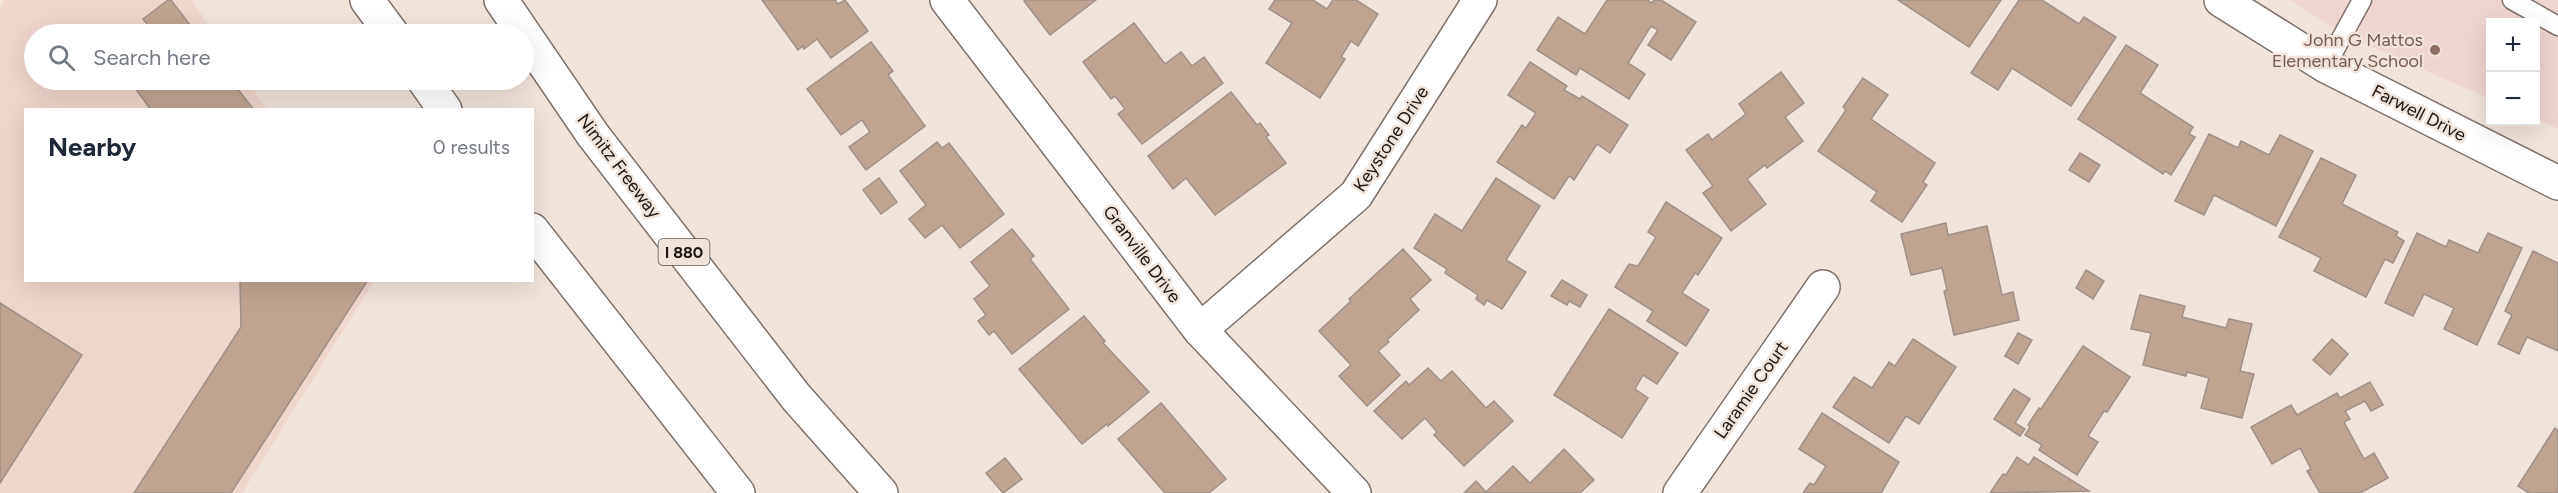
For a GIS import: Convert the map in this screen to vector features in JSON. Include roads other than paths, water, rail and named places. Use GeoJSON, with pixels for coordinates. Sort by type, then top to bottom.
{"type":"FeatureCollection","features":[{"type":"Feature","properties":{"kind":"main road"},"geometry":{"type":"LineString","coordinates":[[367,0],[385,24]]}},
{"type":"Feature","properties":{"kind":"main road","name":"Nimitz Freeway"},"geometry":{"type":"LineString","coordinates":[[501,0],[518,24]]}},
{"type":"Feature","properties":{"kind":"main road","name":"Granville Drive"},"geometry":{"type":"LineString","coordinates":[[948,0],[1200,330],[1354,493]]}},
{"type":"Feature","properties":{"kind":"main road","name":"Keystone Drive"},"geometry":{"type":"LineString","coordinates":[[1200,330],[1356,195],[1480,0]]}},
{"type":"Feature","properties":{"kind":"main road","name":"Farwell Drive"},"geometry":{"type":"LineString","coordinates":[[2221,0],[2326,66],[2557,180]]}},
{"type":"Feature","properties":{"kind":"main road","name":"Nimitz Freeway"},"geometry":{"type":"LineString","coordinates":[[534,48],[600,144],[796,397],[881,493]]}},
{"type":"Feature","properties":{"kind":"main road"},"geometry":{"type":"LineString","coordinates":[[431,90],[444,108]]}},
{"type":"Feature","properties":{"kind":"main road"},"geometry":{"type":"LineString","coordinates":[[534,233],[738,493]]}},
{"type":"Feature","properties":{"kind":"main road","name":"Laramie Court"},"geometry":{"type":"LineString","coordinates":[[1680,493],[1822,287]]}},
{"type":"Feature","properties":{"kind":"lane"},"geometry":{"type":"LineString","coordinates":[[2326,66],[2362,0]]}},
{"type":"Feature","properties":{"kind":"lane"},"geometry":{"type":"LineString","coordinates":[[2512,0],[2558,26]]}},
{"type":"Feature","properties":{"kind":"place","name":"John G Mattos Elementary School"},"geometry":{"type":"Point","coordinates":[2435,50]}}]}
